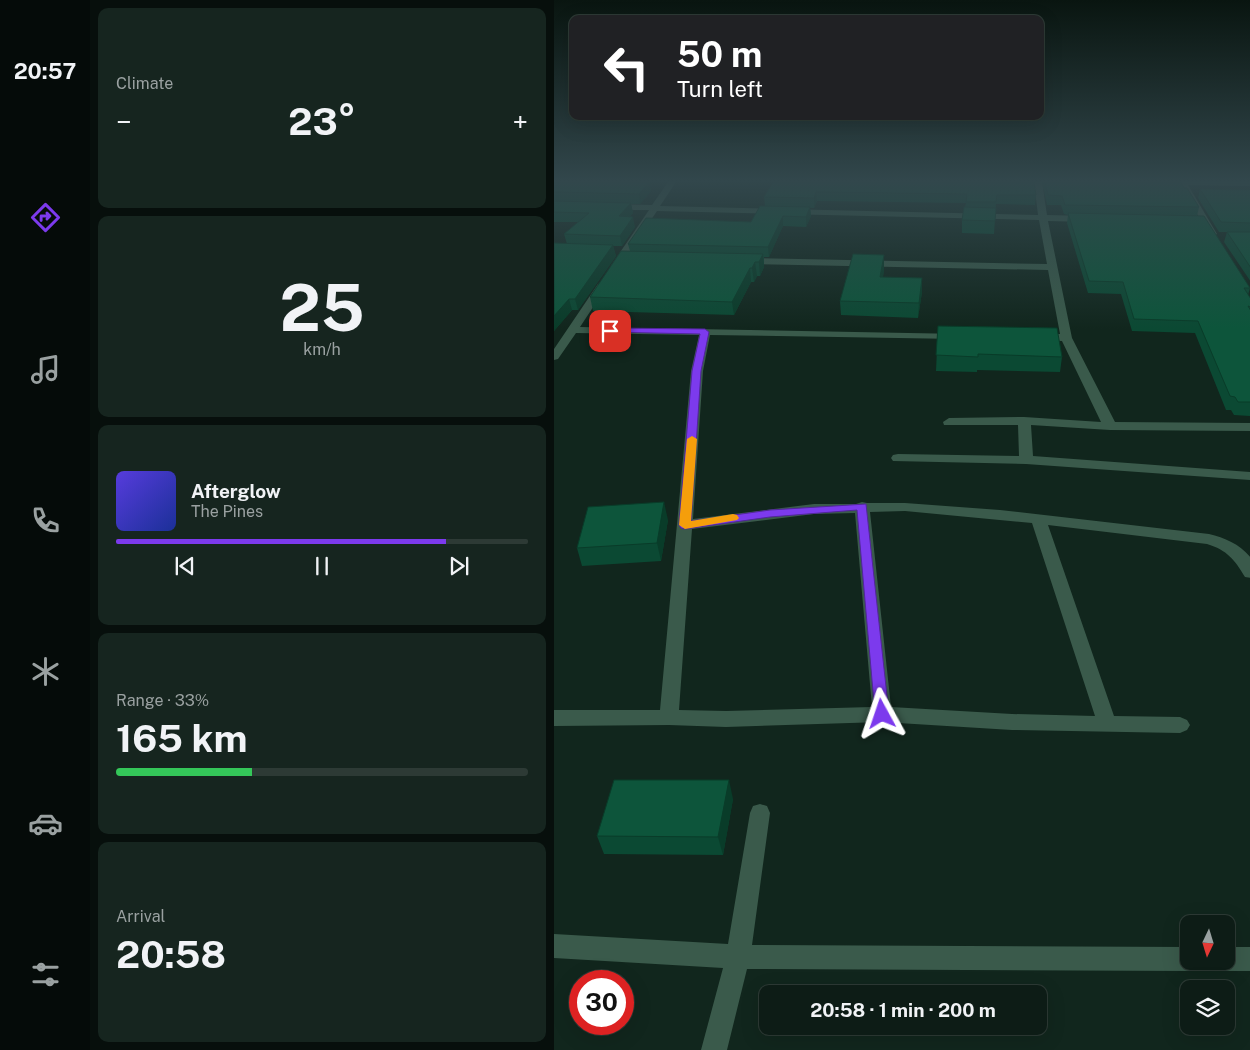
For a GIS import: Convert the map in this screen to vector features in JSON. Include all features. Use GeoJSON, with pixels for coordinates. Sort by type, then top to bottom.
{"type":"FeatureCollection","features":[{"type":"Feature","properties":{"kind":"street"},"geometry":{"type":"LineString","coordinates":[[554,357],[639,231]]}},
{"type":"Feature","properties":{"kind":"street"},"geometry":{"type":"LineString","coordinates":[[1046,231],[1066,338],[1110,426]]}},
{"type":"Feature","properties":{"kind":"street"},"geometry":{"type":"LineString","coordinates":[[1210,231],[1219,240]]}},
{"type":"Feature","properties":{"kind":"street"},"geometry":{"type":"LineString","coordinates":[[739,261],[1053,267]]}},
{"type":"Feature","properties":{"kind":"street"},"geometry":{"type":"LineString","coordinates":[[572,330],[968,336]]}},
{"type":"Feature","properties":{"kind":"street"},"geometry":{"type":"LineString","coordinates":[[669,717],[697,371],[705,332]]}},
{"type":"Feature","properties":{"kind":"street"},"geometry":{"type":"LineString","coordinates":[[1027,337],[1066,338]]}},
{"type":"Feature","properties":{"kind":"street"},"geometry":{"type":"LineString","coordinates":[[1024,421],[1026,460]]}},
{"type":"Feature","properties":{"kind":"street"},"geometry":{"type":"LineString","coordinates":[[949,422],[1024,421],[1110,426],[1250,427]]}},
{"type":"Feature","properties":{"kind":"street"},"geometry":{"type":"LineString","coordinates":[[898,458],[1026,460],[1250,476]]}},
{"type":"Feature","properties":{"kind":"street"},"geometry":{"type":"LineString","coordinates":[[685,525],[770,513],[862,506],[940,509],[1209,538],[1242,556],[1250,573]]}},
{"type":"Feature","properties":{"kind":"street"},"geometry":{"type":"LineString","coordinates":[[862,506],[882,714]]}},
{"type":"Feature","properties":{"kind":"street"},"geometry":{"type":"LineString","coordinates":[[1038,519],[1108,725]]}},
{"type":"Feature","properties":{"kind":"street"},"geometry":{"type":"LineString","coordinates":[[554,718],[669,717],[776,719],[882,714],[1012,722],[1180,725]]}},
{"type":"Feature","properties":{"kind":"street"},"geometry":{"type":"LineString","coordinates":[[714,1050],[738,957],[760,813]]}},
{"type":"Feature","properties":{"kind":"street"},"geometry":{"type":"LineString","coordinates":[[554,946],[738,957],[1180,959]]}},
{"type":"Feature","properties":{"kind":"street"},"geometry":{"type":"LineString","coordinates":[[1235,959],[1250,959]]}},
{"type":"Feature","properties":{"kind":"building"},"geometry":{"type":"Polygon","coordinates":[[[568,231],[623,231],[620,236],[564,234],[568,231]]]}},
{"type":"Feature","properties":{"kind":"building"},"geometry":{"type":"Polygon","coordinates":[[[637,231],[776,231],[768,247],[628,244],[637,231]]]}},
{"type":"Feature","properties":{"kind":"building"},"geometry":{"type":"Polygon","coordinates":[[[1074,231],[1214,231],[1250,288],[1244,288],[1251,299],[1251,307],[1248,306],[1251,311],[1251,402],[1238,402],[1235,397],[1230,396],[1198,321],[1134,319],[1123,282],[1089,281],[1074,231]]]}},
{"type":"Feature","properties":{"kind":"building"},"geometry":{"type":"Polygon","coordinates":[[[1227,232],[1251,232],[1251,268],[1227,232]]]}},
{"type":"Feature","properties":{"kind":"building"},"geometry":{"type":"Polygon","coordinates":[[[554,243],[613,245],[575,299],[569,299],[554,316],[554,243]]]}},
{"type":"Feature","properties":{"kind":"building"},"geometry":{"type":"Polygon","coordinates":[[[621,251],[763,254],[759,262],[755,262],[752,268],[750,268],[732,302],[590,297],[621,251]]]}},
{"type":"Feature","properties":{"kind":"building"},"geometry":{"type":"Polygon","coordinates":[[[853,254],[884,255],[880,277],[922,278],[919,303],[840,301],[853,254]]]}},
{"type":"Feature","properties":{"kind":"building"},"geometry":{"type":"Polygon","coordinates":[[[938,326],[1057,328],[1062,357],[978,354],[978,357],[936,355],[938,326]]]}},
{"type":"Feature","properties":{"kind":"building"},"geometry":{"type":"Polygon","coordinates":[[[664,502],[657,543],[577,548],[588,507],[664,502]]]}},
{"type":"Feature","properties":{"kind":"building"},"geometry":{"type":"Polygon","coordinates":[[[614,780],[729,780],[718,837],[597,836],[614,780]]]}},
{"type":"Feature","properties":{"kind":"slow traffic"},"geometry":{"type":"LineString","coordinates":[[692,439],[685,525],[733,518]]}},
{"type":"Feature","properties":{"kind":"route"},"geometry":{"type":"LineString","coordinates":[[610,331],[705,332],[697,371],[685,525],[770,513],[862,506],[882,714]]}}]}
